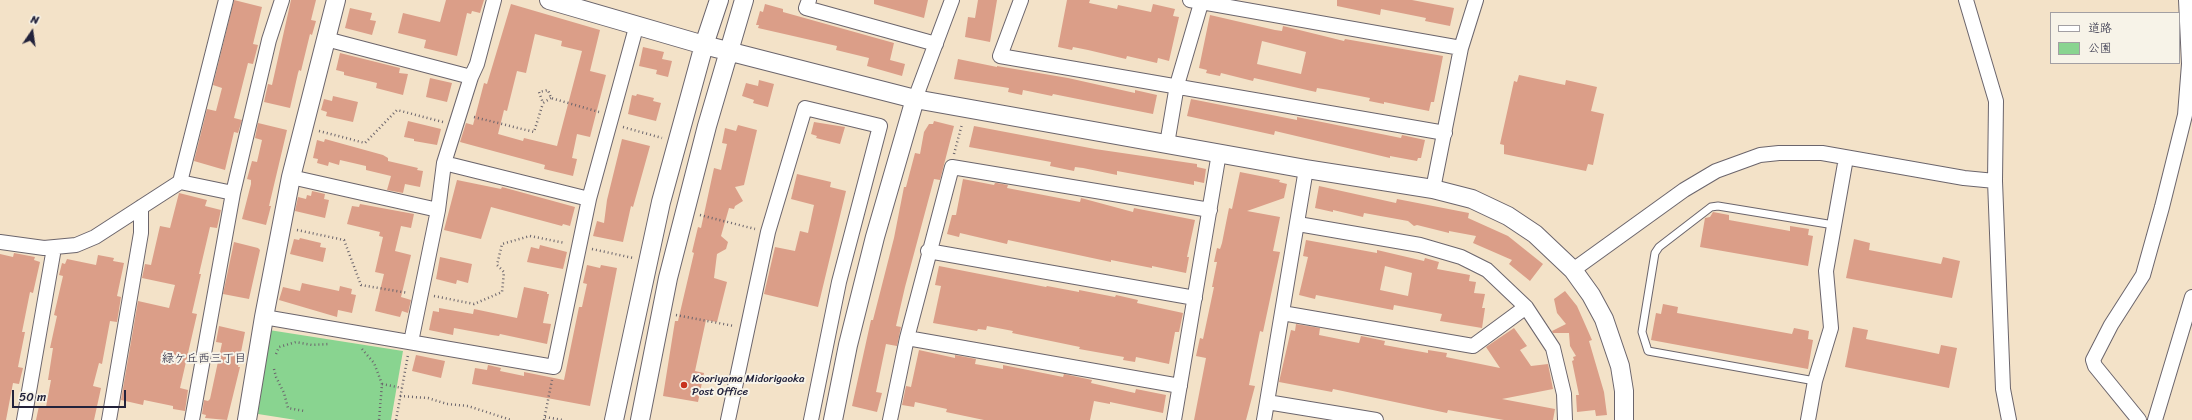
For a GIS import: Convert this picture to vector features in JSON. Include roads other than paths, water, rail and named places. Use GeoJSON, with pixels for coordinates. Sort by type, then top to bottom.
{"type":"FeatureCollection","features":[{"type":"Feature","properties":{"kind":"street"},"geometry":{"type":"LineString","coordinates":[[0,242],[54,248],[76,245],[95,237],[180,182],[226,0]]}},
{"type":"Feature","properties":{"kind":"street"},"geometry":{"type":"LineString","coordinates":[[192,420],[233,193],[269,40],[282,0]]}},
{"type":"Feature","properties":{"kind":"street"},"geometry":{"type":"LineString","coordinates":[[247,420],[264,317],[291,178],[336,0]]}},
{"type":"Feature","properties":{"kind":"street"},"geometry":{"type":"LineString","coordinates":[[411,342],[438,210],[444,163],[471,76],[477,64],[494,0]]}},
{"type":"Feature","properties":{"kind":"street"},"geometry":{"type":"LineString","coordinates":[[549,0],[581,4],[636,24],[728,52],[915,99],[1306,169],[1433,189],[1472,199],[1508,216],[1536,234],[1573,270],[1591,294],[1612,339],[1622,378],[1624,420]]}},
{"type":"Feature","properties":{"kind":"street"},"geometry":{"type":"LineString","coordinates":[[614,420],[661,202],[704,45],[719,0]]}},
{"type":"Feature","properties":{"kind":"street"},"geometry":{"type":"LineString","coordinates":[[640,420],[668,278],[728,52],[744,0]]}},
{"type":"Feature","properties":{"kind":"street"},"geometry":{"type":"LineString","coordinates":[[809,0],[806,8],[936,44]]}},
{"type":"Feature","properties":{"kind":"street"},"geometry":{"type":"LineString","coordinates":[[833,420],[848,345],[875,237],[915,99],[952,0]]}},
{"type":"Feature","properties":{"kind":"street"},"geometry":{"type":"LineString","coordinates":[[1021,0],[1000,56],[1178,85],[1445,133]]}},
{"type":"Feature","properties":{"kind":"street"},"geometry":{"type":"LineString","coordinates":[[1433,189],[1461,48],[1476,0]]}},
{"type":"Feature","properties":{"kind":"street"},"geometry":{"type":"LineString","coordinates":[[1966,0],[1989,70],[1996,101],[1995,181],[2003,389],[2009,420]]}},
{"type":"Feature","properties":{"kind":"street"},"geometry":{"type":"LineString","coordinates":[[2139,420],[2095,366],[2093,360],[2111,325],[2142,275],[2162,207],[2185,115],[2189,64],[2186,0]]}},
{"type":"Feature","properties":{"kind":"street"},"geometry":{"type":"LineString","coordinates":[[1167,144],[1178,85],[1198,1],[1461,48]]}},
{"type":"Feature","properties":{"kind":"street"},"geometry":{"type":"LineString","coordinates":[[264,317],[554,367],[589,199],[636,24]]}},
{"type":"Feature","properties":{"kind":"street"},"geometry":{"type":"LineString","coordinates":[[326,39],[471,76]]}},
{"type":"Feature","properties":{"kind":"street"},"geometry":{"type":"LineString","coordinates":[[728,420],[746,328],[768,232],[805,108],[880,126],[852,231],[827,340],[811,420]]}},
{"type":"Feature","properties":{"kind":"street"},"geometry":{"type":"LineString","coordinates":[[1174,420],[1219,153]]}},
{"type":"Feature","properties":{"kind":"street"},"geometry":{"type":"LineString","coordinates":[[1573,270],[1684,190],[1724,168],[1760,155],[1779,153],[1822,153],[1964,178],[1995,181]]}},
{"type":"Feature","properties":{"kind":"street"},"geometry":{"type":"LineString","coordinates":[[1808,420],[1815,381],[1832,328],[1826,271],[1846,158]]}},
{"type":"Feature","properties":{"kind":"street"},"geometry":{"type":"LineString","coordinates":[[444,163],[589,199]]}},
{"type":"Feature","properties":{"kind":"street"},"geometry":{"type":"LineString","coordinates":[[890,420],[907,338],[928,251],[952,166],[1210,210]]}},
{"type":"Feature","properties":{"kind":"street"},"geometry":{"type":"LineString","coordinates":[[1264,420],[1306,169]]}},
{"type":"Feature","properties":{"kind":"street"},"geometry":{"type":"LineString","coordinates":[[291,178],[438,210]]}},
{"type":"Feature","properties":{"kind":"street"},"geometry":{"type":"LineString","coordinates":[[180,182],[233,193]]}},
{"type":"Feature","properties":{"kind":"street"},"geometry":{"type":"LineString","coordinates":[[109,420],[141,234],[141,208]]}},
{"type":"Feature","properties":{"kind":"street"},"geometry":{"type":"LineString","coordinates":[[1298,224],[1420,246],[1461,257],[1495,277],[1526,307],[1553,348],[1564,394],[1565,420]]}},
{"type":"Feature","properties":{"kind":"street"},"geometry":{"type":"LineString","coordinates":[[852,231],[875,237]]}},
{"type":"Feature","properties":{"kind":"street"},"geometry":{"type":"LineString","coordinates":[[24,420],[54,248]]}},
{"type":"Feature","properties":{"kind":"street"},"geometry":{"type":"LineString","coordinates":[[928,251],[1195,298]]}},
{"type":"Feature","properties":{"kind":"street"},"geometry":{"type":"LineString","coordinates":[[2155,420],[2192,297]]}},
{"type":"Feature","properties":{"kind":"street"},"geometry":{"type":"LineString","coordinates":[[1282,313],[1473,346],[1526,307]]}},
{"type":"Feature","properties":{"kind":"street"},"geometry":{"type":"LineString","coordinates":[[907,338],[1180,386]]}},
{"type":"Feature","properties":{"kind":"street"},"geometry":{"type":"LineString","coordinates":[[827,340],[848,345]]}},
{"type":"Feature","properties":{"kind":"street"},"geometry":{"type":"LineString","coordinates":[[1267,402],[1376,420]]}},
{"type":"Feature","properties":{"kind":"lane"},"geometry":{"type":"LineString","coordinates":[[1815,381],[1648,352],[1642,332],[1655,253],[1659,247],[1711,207],[1718,206],[1834,226]]}},
{"type":"Feature","properties":{"kind":"place","name":"Kooriyama Midorigaoka Post Office"},"geometry":{"type":"Point","coordinates":[684,385]}},
{"type":"Feature","properties":{"kind":"district","name":"緑ケ丘西三丁目"},"geometry":{"type":"Point","coordinates":[204,359]}}]}
